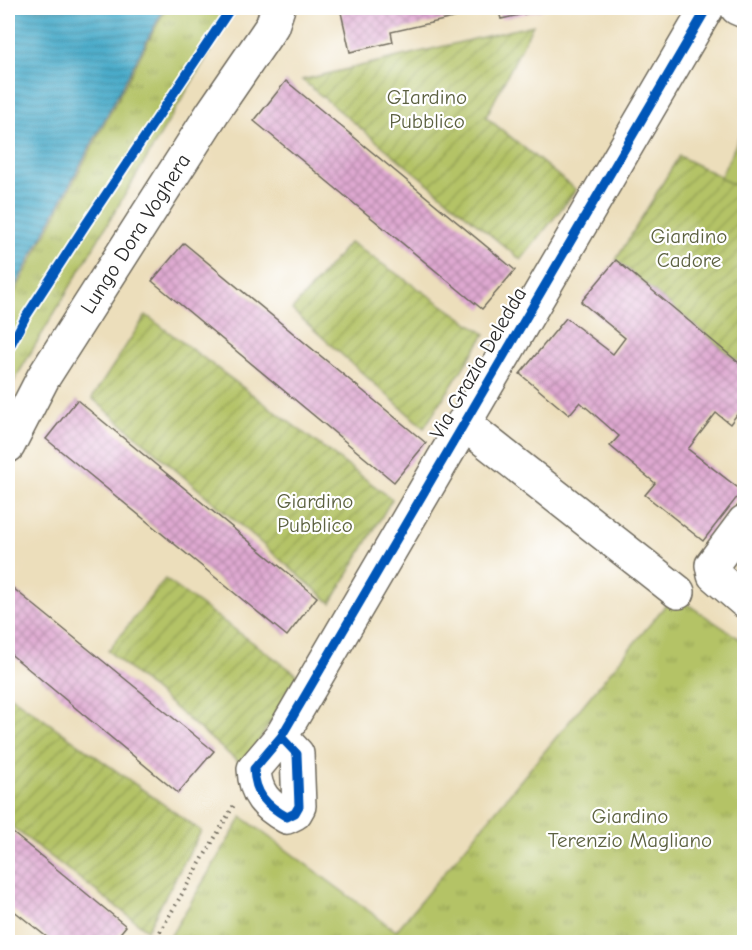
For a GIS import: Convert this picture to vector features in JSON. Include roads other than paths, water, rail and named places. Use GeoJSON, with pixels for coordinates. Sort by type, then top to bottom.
{"type":"FeatureCollection","features":[{"type":"Feature","properties":{"kind":"street","name":"Via Grazia Deledda"},"geometry":{"type":"LineString","coordinates":[[281,737],[297,754],[299,806],[295,813],[287,817],[275,810],[263,798],[255,783],[254,769],[281,737],[707,8]]}},
{"type":"Feature","properties":{"kind":"street"},"geometry":{"type":"LineString","coordinates":[[737,8],[744,11]]}},
{"type":"Feature","properties":{"kind":"street","name":"Lungo Dora Voghera"},"geometry":{"type":"LineString","coordinates":[[8,446],[43,378],[213,112],[282,14]]}},
{"type":"Feature","properties":{"kind":"street","name":"Via Grazia Deledda"},"geometry":{"type":"LineString","coordinates":[[463,423],[678,592]]}},
{"type":"Feature","properties":{"kind":"street"},"geometry":{"type":"LineString","coordinates":[[741,598],[714,575],[712,565],[744,522]]}},
{"type":"Feature","properties":{"kind":"water"},"geometry":{"type":"Polygon","coordinates":[[[8,8],[164,8],[8,300],[8,8]]]}},
{"type":"Feature","properties":{"kind":"park label","name":"GIardino Pubblico"},"geometry":{"type":"Point","coordinates":[427,109]}},
{"type":"Feature","properties":{"kind":"park label","name":"Giardino Cadore"},"geometry":{"type":"Point","coordinates":[689,248]}},
{"type":"Feature","properties":{"kind":"park label","name":"Giardino Pubblico"},"geometry":{"type":"Point","coordinates":[315,513]}},
{"type":"Feature","properties":{"kind":"park label","name":"Giardino Terenzio Magliano"},"geometry":{"type":"Point","coordinates":[630,828]}}]}
